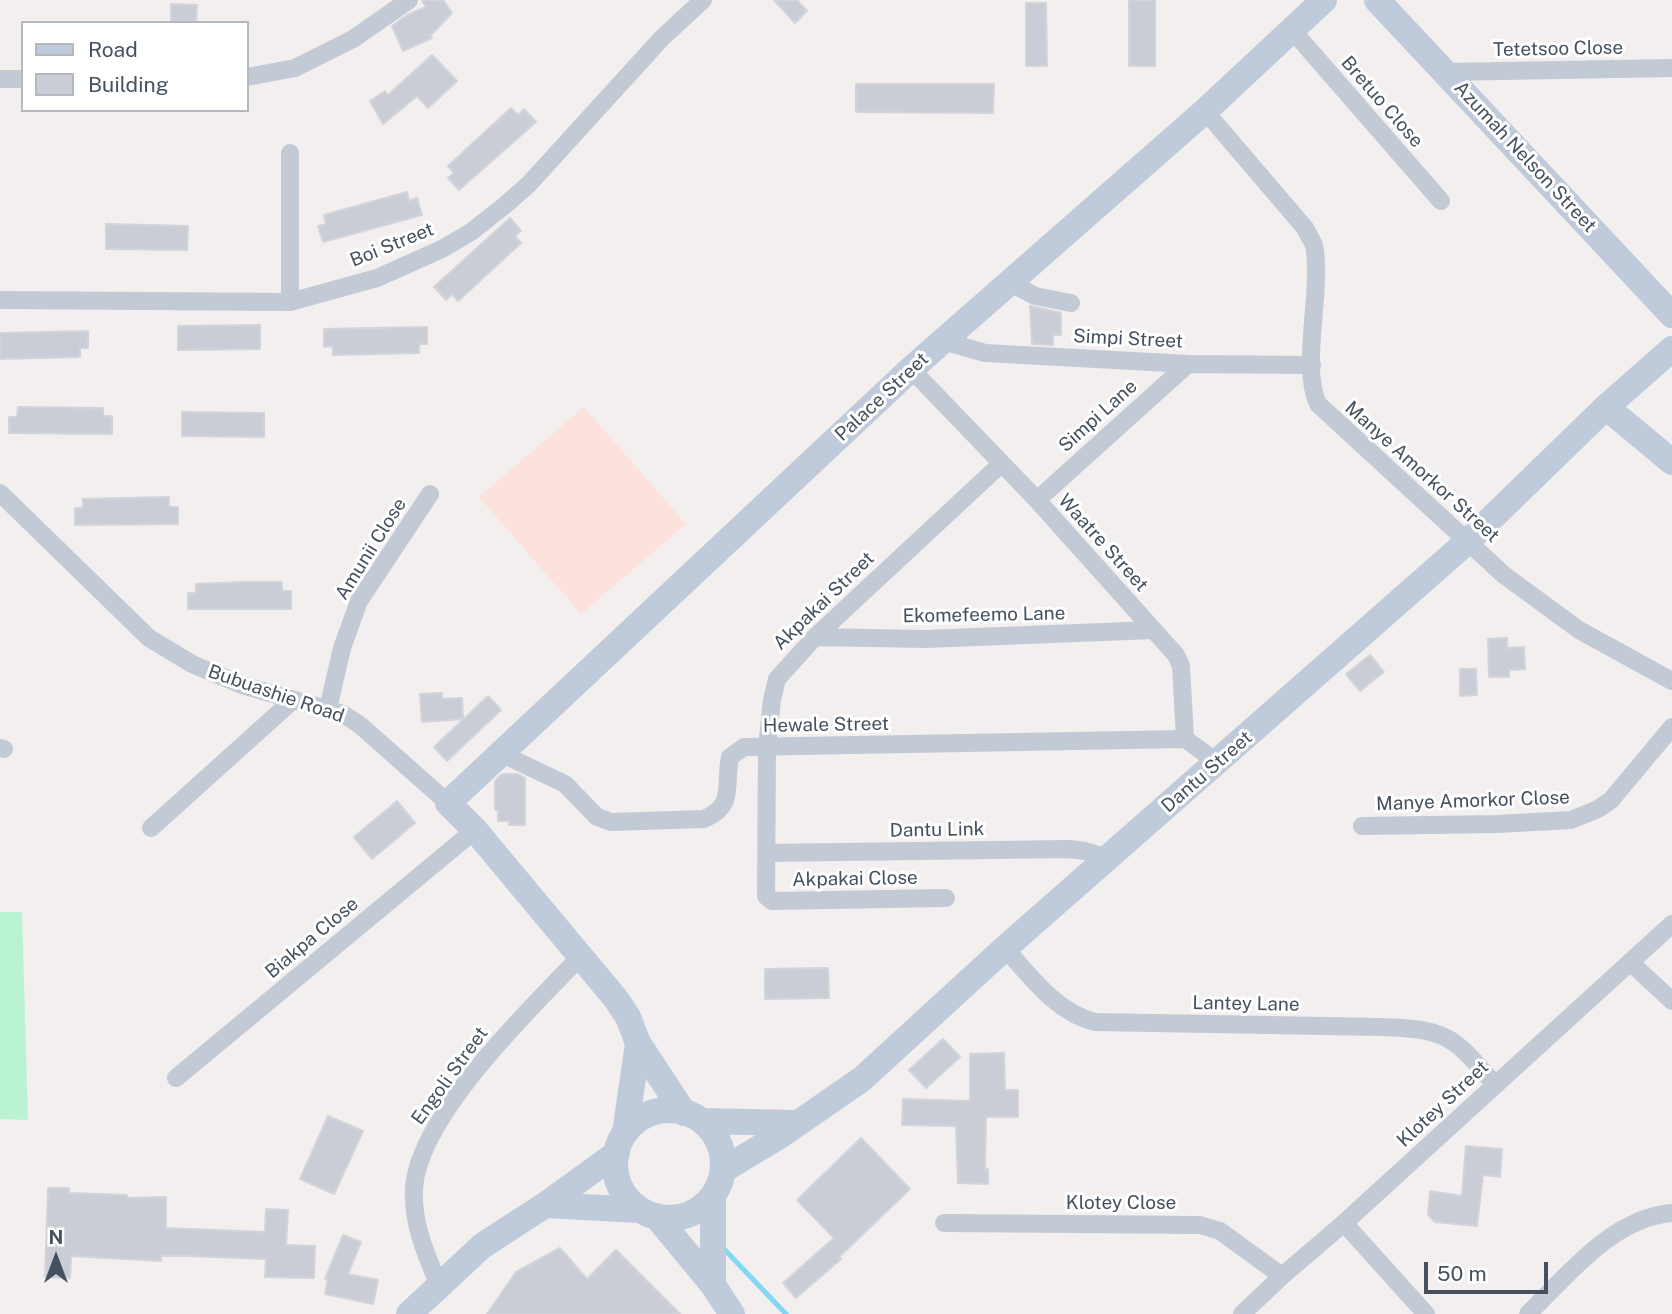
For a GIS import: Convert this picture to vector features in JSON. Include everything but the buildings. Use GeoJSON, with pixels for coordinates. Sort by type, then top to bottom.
{"type":"FeatureCollection","features":[{"type":"Feature","properties":{"kind":"street"},"geometry":{"type":"LineString","coordinates":[[248,77],[295,68],[353,39],[409,0]]}},
{"type":"Feature","properties":{"kind":"street","name":"Boi Street"},"geometry":{"type":"LineString","coordinates":[[0,300],[289,302],[377,278],[442,249],[471,232],[529,184],[661,39],[703,0]]}},
{"type":"Feature","properties":{"kind":"street","name":"Palace Street"},"geometry":{"type":"LineString","coordinates":[[448,803],[911,369],[1205,111],[1324,0]]}},
{"type":"Feature","properties":{"kind":"street","name":"Azumah Nelson Street"},"geometry":{"type":"LineString","coordinates":[[1377,0],[1672,315]]}},
{"type":"Feature","properties":{"kind":"street","name":"Bretuo Close"},"geometry":{"type":"LineString","coordinates":[[1292,30],[1441,201]]}},
{"type":"Feature","properties":{"kind":"street","name":"Tetetsoo Close"},"geometry":{"type":"LineString","coordinates":[[1446,72],[1672,68]]}},
{"type":"Feature","properties":{"kind":"street"},"geometry":{"type":"LineString","coordinates":[[0,79],[21,79]]}},
{"type":"Feature","properties":{"kind":"street","name":"Manye Amorkor Street"},"geometry":{"type":"LineString","coordinates":[[1205,111],[1305,228],[1314,245],[1312,365],[1315,398],[1324,411],[1504,575],[1549,610],[1579,630],[1672,681]]}},
{"type":"Feature","properties":{"kind":"street"},"geometry":{"type":"LineString","coordinates":[[289,153],[289,302]]}},
{"type":"Feature","properties":{"kind":"street"},"geometry":{"type":"LineString","coordinates":[[1009,282],[1035,296],[1071,303]]}},
{"type":"Feature","properties":{"kind":"street","name":"Simpi Street"},"geometry":{"type":"LineString","coordinates":[[943,341],[985,353],[1188,364],[1312,365]]}},
{"type":"Feature","properties":{"kind":"street","name":"Dantu Street"},"geometry":{"type":"LineString","coordinates":[[723,1170],[781,1135],[862,1079],[1005,948],[1468,541],[1606,407],[1672,349]]}},
{"type":"Feature","properties":{"kind":"street","name":"Simpi Lane"},"geometry":{"type":"LineString","coordinates":[[1037,500],[1188,364]]}},
{"type":"Feature","properties":{"kind":"street","name":"Waatre Street"},"geometry":{"type":"LineString","coordinates":[[911,369],[1037,500],[1176,655],[1180,663],[1185,739]]}},
{"type":"Feature","properties":{"kind":"street"},"geometry":{"type":"LineString","coordinates":[[1606,407],[1672,462]]}},
{"type":"Feature","properties":{"kind":"street","name":"Akpakai Street"},"geometry":{"type":"LineString","coordinates":[[766,896],[767,747],[777,679],[815,636],[1001,464]]}},
{"type":"Feature","properties":{"kind":"street","name":"Bubuashie Road"},"geometry":{"type":"LineString","coordinates":[[0,493],[149,638],[192,664],[242,685],[343,714],[360,725],[448,803],[475,830],[616,999],[628,1017],[638,1042],[693,1117]]}},
{"type":"Feature","properties":{"kind":"street","name":"Amunii Close"},"geometry":{"type":"LineString","coordinates":[[328,709],[342,648],[359,601],[430,494]]}},
{"type":"Feature","properties":{"kind":"street","name":"Ekomefeemo Lane"},"geometry":{"type":"LineString","coordinates":[[815,636],[926,639],[1153,631]]}},
{"type":"Feature","properties":{"kind":"street"},"geometry":{"type":"LineString","coordinates":[[151,828],[292,701]]}},
{"type":"Feature","properties":{"kind":"street","name":"Manye Amorkor Close"},"geometry":{"type":"LineString","coordinates":[[1362,826],[1571,821],[1611,800],[1672,727]]}},
{"type":"Feature","properties":{"kind":"street"},"geometry":{"type":"LineString","coordinates":[[1185,739],[1217,762]]}},
{"type":"Feature","properties":{"kind":"street","name":"Hewale Street"},"geometry":{"type":"LineString","coordinates":[[500,753],[565,784],[597,817],[611,822],[704,819],[717,814],[725,803],[730,757],[744,747],[1185,739]]}},
{"type":"Feature","properties":{"kind":"street","name":"Biakpa Close"},"geometry":{"type":"LineString","coordinates":[[176,1078],[475,830]]}},
{"type":"Feature","properties":{"kind":"street","name":"Dantu Link"},"geometry":{"type":"LineString","coordinates":[[766,853],[1069,849],[1108,858]]}},
{"type":"Feature","properties":{"kind":"street","name":"Akpakai Close"},"geometry":{"type":"LineString","coordinates":[[766,896],[772,901],[947,898]]}},
{"type":"Feature","properties":{"kind":"street","name":"Klotey Street"},"geometry":{"type":"LineString","coordinates":[[1241,1314],[1345,1223],[1672,924]]}},
{"type":"Feature","properties":{"kind":"street","name":"Lantey Lane"},"geometry":{"type":"LineString","coordinates":[[1005,948],[1049,995],[1081,1019],[1095,1022],[1422,1030],[1458,1045],[1495,1084]]}},
{"type":"Feature","properties":{"kind":"street","name":"Engoli Street"},"geometry":{"type":"LineString","coordinates":[[439,1286],[418,1233],[415,1213],[414,1188],[417,1170],[430,1135],[452,1102],[506,1035],[581,956]]}},
{"type":"Feature","properties":{"kind":"street"},"geometry":{"type":"LineString","coordinates":[[1630,962],[1672,1000]]}},
{"type":"Feature","properties":{"kind":"street"},"geometry":{"type":"LineString","coordinates":[[638,1042],[615,1169],[620,1185],[628,1199],[648,1213],[713,1285],[732,1314]]}},
{"type":"Feature","properties":{"kind":"street"},"geometry":{"type":"LineString","coordinates":[[409,1314],[482,1246],[545,1205],[621,1143],[637,1121],[668,1111],[693,1117],[796,1123]]}},
{"type":"Feature","properties":{"kind":"street"},"geometry":{"type":"LineString","coordinates":[[545,1205],[648,1213],[672,1218],[688,1215],[702,1208],[720,1183],[723,1170],[722,1151],[714,1134],[693,1117]]}},
{"type":"Feature","properties":{"kind":"street"},"geometry":{"type":"LineString","coordinates":[[713,1196],[713,1285]]}},
{"type":"Feature","properties":{"kind":"street"},"geometry":{"type":"LineString","coordinates":[[1528,1314],[1595,1249],[1640,1221],[1672,1213]]}},
{"type":"Feature","properties":{"kind":"street","name":"Klotey Close"},"geometry":{"type":"LineString","coordinates":[[944,1223],[1200,1225],[1220,1231],[1282,1276]]}},
{"type":"Feature","properties":{"kind":"street"},"geometry":{"type":"LineString","coordinates":[[1345,1223],[1426,1314]]}},
{"type":"Feature","properties":{"kind":"shaded area"},"geometry":{"type":"Polygon","coordinates":[[[584,407],[686,524],[581,614],[479,497],[584,407]]]}},
{"type":"Feature","properties":{"kind":"green space"},"geometry":{"type":"Polygon","coordinates":[[[0,912],[22,912],[28,1120],[0,1119],[0,912]]]}},
{"type":"Feature","properties":{"kind":"waterway"},"geometry":{"type":"LineString","coordinates":[[724,1249],[786,1314]]}}]}
